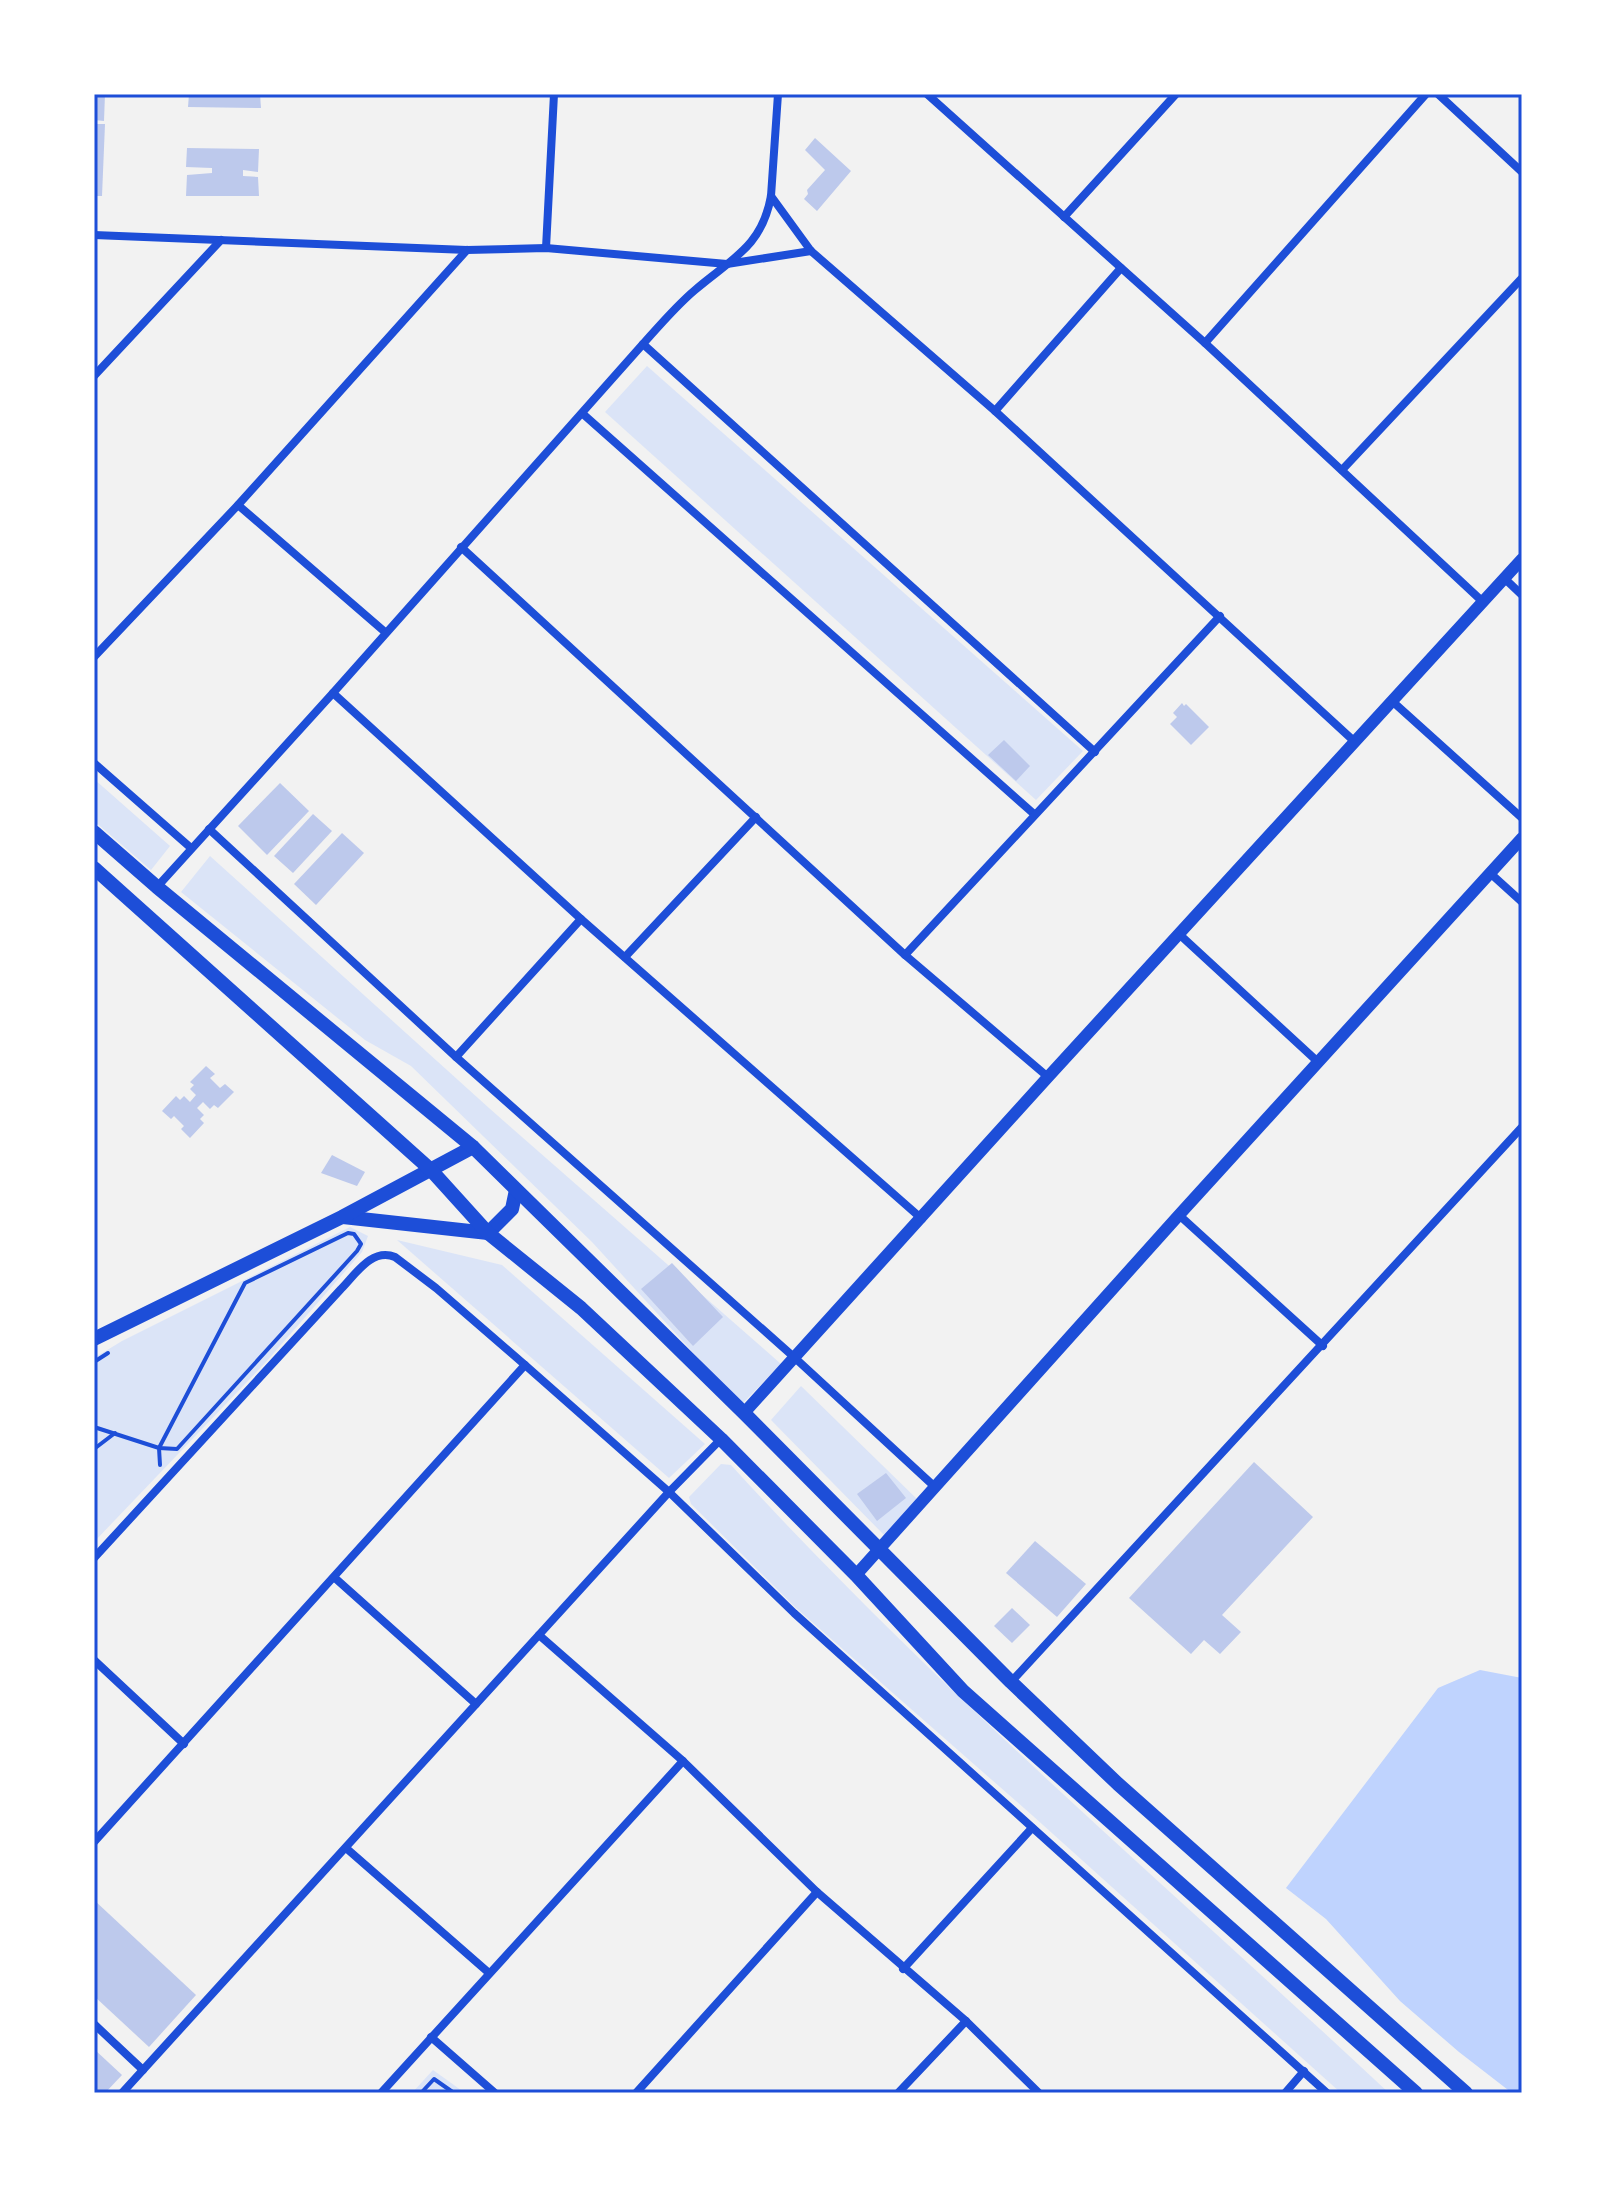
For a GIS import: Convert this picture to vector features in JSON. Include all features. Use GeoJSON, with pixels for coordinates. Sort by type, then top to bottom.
{"type":"FeatureCollection","features":[{"type":"Feature","properties":{"kind":"main road"},"geometry":{"type":"LineString","coordinates":[[94,832],[473,1147],[744,1413],[1011,1682],[1118,1784],[1466,2093]]}},
{"type":"Feature","properties":{"kind":"main road"},"geometry":{"type":"LineString","coordinates":[[94,868],[431,1170],[488,1233],[581,1308],[721,1439],[856,1575],[963,1691],[1416,2093]]}},
{"type":"Feature","properties":{"kind":"main road"},"geometry":{"type":"LineString","coordinates":[[94,1339],[342,1217],[473,1147]]}},
{"type":"Feature","properties":{"kind":"main road"},"geometry":{"type":"LineString","coordinates":[[488,1233],[512,1209],[516,1190]]}},
{"type":"Feature","properties":{"kind":"main road"},"geometry":{"type":"LineString","coordinates":[[342,1217],[488,1233]]}},
{"type":"Feature","properties":{"kind":"street"},"geometry":{"type":"LineString","coordinates":[[546,248],[554,94]]}},
{"type":"Feature","properties":{"kind":"street"},"geometry":{"type":"LineString","coordinates":[[157,887],[643,344],[680,304],[739,257],[757,237],[771,196],[778,94]]}},
{"type":"Feature","properties":{"kind":"street"},"geometry":{"type":"LineString","coordinates":[[927,94],[1205,343],[1483,602]]}},
{"type":"Feature","properties":{"kind":"street"},"geometry":{"type":"LineString","coordinates":[[1064,217],[1176,94]]}},
{"type":"Feature","properties":{"kind":"street"},"geometry":{"type":"LineString","coordinates":[[1205,343],[1426,94]]}},
{"type":"Feature","properties":{"kind":"street"},"geometry":{"type":"LineString","coordinates":[[1438,94],[1522,172]]}},
{"type":"Feature","properties":{"kind":"street"},"geometry":{"type":"LineString","coordinates":[[771,196],[811,251],[995,411],[1355,742]]}},
{"type":"Feature","properties":{"kind":"street"},"geometry":{"type":"LineString","coordinates":[[94,235],[467,250],[546,248],[727,264],[811,251]]}},
{"type":"Feature","properties":{"kind":"street"},"geometry":{"type":"LineString","coordinates":[[94,376],[221,240]]}},
{"type":"Feature","properties":{"kind":"street"},"geometry":{"type":"LineString","coordinates":[[94,657],[238,505],[467,250]]}},
{"type":"Feature","properties":{"kind":"street"},"geometry":{"type":"LineString","coordinates":[[995,411],[1121,268]]}},
{"type":"Feature","properties":{"kind":"street"},"geometry":{"type":"LineString","coordinates":[[1342,470],[1522,278]]}},
{"type":"Feature","properties":{"kind":"street"},"geometry":{"type":"LineString","coordinates":[[643,344],[1095,752]]}},
{"type":"Feature","properties":{"kind":"street"},"geometry":{"type":"LineString","coordinates":[[583,414],[1034,814]]}},
{"type":"Feature","properties":{"kind":"street"},"geometry":{"type":"LineString","coordinates":[[238,505],[385,632]]}},
{"type":"Feature","properties":{"kind":"street"},"geometry":{"type":"LineString","coordinates":[[461,547],[905,955],[1048,1077]]}},
{"type":"Feature","properties":{"kind":"street"},"geometry":{"type":"LineString","coordinates":[[744,1413],[1522,559]]}},
{"type":"Feature","properties":{"kind":"street"},"geometry":{"type":"LineString","coordinates":[[1504,578],[1522,595]]}},
{"type":"Feature","properties":{"kind":"street"},"geometry":{"type":"LineString","coordinates":[[905,955],[1220,616]]}},
{"type":"Feature","properties":{"kind":"street"},"geometry":{"type":"LineString","coordinates":[[333,693],[581,919],[922,1219]]}},
{"type":"Feature","properties":{"kind":"street"},"geometry":{"type":"LineString","coordinates":[[1392,701],[1522,818]]}},
{"type":"Feature","properties":{"kind":"street"},"geometry":{"type":"LineString","coordinates":[[94,763],[191,848]]}},
{"type":"Feature","properties":{"kind":"street"},"geometry":{"type":"LineString","coordinates":[[625,957],[756,817]]}},
{"type":"Feature","properties":{"kind":"street"},"geometry":{"type":"LineString","coordinates":[[209,829],[456,1057],[795,1358],[935,1487]]}},
{"type":"Feature","properties":{"kind":"street"},"geometry":{"type":"LineString","coordinates":[[856,1575],[1522,838]]}},
{"type":"Feature","properties":{"kind":"street"},"geometry":{"type":"LineString","coordinates":[[1490,873],[1522,902]]}},
{"type":"Feature","properties":{"kind":"street"},"geometry":{"type":"LineString","coordinates":[[456,1057],[581,919]]}},
{"type":"Feature","properties":{"kind":"street"},"geometry":{"type":"LineString","coordinates":[[1179,934],[1318,1062]]}},
{"type":"Feature","properties":{"kind":"street"},"geometry":{"type":"LineString","coordinates":[[1011,1682],[1522,1127]]}},
{"type":"Feature","properties":{"kind":"street"},"geometry":{"type":"LineString","coordinates":[[1179,1215],[1323,1346]]}},
{"type":"Feature","properties":{"kind":"street"},"geometry":{"type":"LineString","coordinates":[[94,1558],[368,1261],[378,1254],[387,1253],[417,1273],[669,1492],[794,1613],[1327,2093]]}},
{"type":"Feature","properties":{"kind":"street"},"geometry":{"type":"LineString","coordinates":[[94,1842],[525,1365]]}},
{"type":"Feature","properties":{"kind":"street"},"geometry":{"type":"LineString","coordinates":[[122,2093],[669,1492],[721,1439]]}},
{"type":"Feature","properties":{"kind":"street"},"geometry":{"type":"LineString","coordinates":[[335,1578],[476,1704]]}},
{"type":"Feature","properties":{"kind":"street"},"geometry":{"type":"LineString","coordinates":[[539,1635],[683,1761],[817,1892],[966,2021],[1039,2093]]}},
{"type":"Feature","properties":{"kind":"street"},"geometry":{"type":"LineString","coordinates":[[94,1660],[184,1744]]}},
{"type":"Feature","properties":{"kind":"street"},"geometry":{"type":"LineString","coordinates":[[381,2093],[683,1761]]}},
{"type":"Feature","properties":{"kind":"street"},"geometry":{"type":"LineString","coordinates":[[903,1969],[1032,1828]]}},
{"type":"Feature","properties":{"kind":"street"},"geometry":{"type":"LineString","coordinates":[[346,1848],[489,1973]]}},
{"type":"Feature","properties":{"kind":"street"},"geometry":{"type":"LineString","coordinates":[[636,2093],[817,1892]]}},
{"type":"Feature","properties":{"kind":"street"},"geometry":{"type":"LineString","coordinates":[[898,2093],[966,2021]]}},
{"type":"Feature","properties":{"kind":"street"},"geometry":{"type":"LineString","coordinates":[[94,2024],[143,2070]]}},
{"type":"Feature","properties":{"kind":"street"},"geometry":{"type":"LineString","coordinates":[[431,2037],[495,2093]]}},
{"type":"Feature","properties":{"kind":"street"},"geometry":{"type":"LineString","coordinates":[[1285,2093],[1304,2071]]}},
{"type":"Feature","properties":{"kind":"path"},"geometry":{"type":"LineString","coordinates":[[94,1427],[159,1448],[177,1449],[357,1251],[361,1244],[354,1234],[348,1233],[245,1283],[159,1448],[160,1466]]}},
{"type":"Feature","properties":{"kind":"path"},"geometry":{"type":"LineString","coordinates":[[94,1449],[115,1433]]}},
{"type":"Feature","properties":{"kind":"path"},"geometry":{"type":"LineString","coordinates":[[421,2093],[434,2079],[454,2093]]}},
{"type":"Feature","properties":{"kind":"shaded area"},"geometry":{"type":"Polygon","coordinates":[[[647,366],[1083,751],[1036,800],[605,412],[647,366]]]}},
{"type":"Feature","properties":{"kind":"shaded area"},"geometry":{"type":"Polygon","coordinates":[[[94,779],[170,846],[151,870],[94,821],[94,779]]]}},
{"type":"Feature","properties":{"kind":"shaded area"},"geometry":{"type":"Polygon","coordinates":[[[210,856],[489,1108],[781,1364],[741,1405],[592,1242],[411,1066],[365,1040],[181,892],[210,856]]]}},
{"type":"Feature","properties":{"kind":"shaded area"},"geometry":{"type":"Polygon","coordinates":[[[350,1227],[368,1236],[362,1252],[266,1362],[94,1542],[94,1358],[350,1227]]]}},
{"type":"Feature","properties":{"kind":"shaded area"},"geometry":{"type":"Polygon","coordinates":[[[397,1240],[502,1265],[705,1444],[669,1478],[397,1240]]]}},
{"type":"Feature","properties":{"kind":"shaded area"},"geometry":{"type":"Polygon","coordinates":[[[801,1386],[920,1502],[886,1537],[771,1420],[801,1386]]]}},
{"type":"Feature","properties":{"kind":"shaded area"},"geometry":{"type":"Polygon","coordinates":[[[721,1464],[731,1465],[889,1629],[971,1708],[1389,2093],[1341,2093],[796,1608],[691,1504],[689,1497],[721,1464]]]}},
{"type":"Feature","properties":{"kind":"shaded area"},"geometry":{"type":"Polygon","coordinates":[[[433,2070],[465,2093],[412,2093],[433,2070]]]}},
{"type":"Feature","properties":{"kind":"water"},"geometry":{"type":"Polygon","coordinates":[[[1480,1670],[1522,1678],[1522,2093],[1512,2093],[1400,2001],[1326,1919],[1286,1888],[1438,1688],[1480,1670]]]}},
{"type":"Feature","properties":{"kind":"building"},"geometry":{"type":"Polygon","coordinates":[[[94,94],[105,94],[104,121],[94,120],[94,94]]]}},
{"type":"Feature","properties":{"kind":"building"},"geometry":{"type":"Polygon","coordinates":[[[189,94],[260,94],[261,108],[188,107],[189,94]]]}},
{"type":"Feature","properties":{"kind":"building"},"geometry":{"type":"Polygon","coordinates":[[[94,124],[105,124],[102,196],[94,196],[94,124]]]}},
{"type":"Feature","properties":{"kind":"building"},"geometry":{"type":"Polygon","coordinates":[[[815,138],[851,171],[817,211],[804,199],[807,190],[825,170],[805,150],[815,138]]]}},
{"type":"Feature","properties":{"kind":"building"},"geometry":{"type":"Polygon","coordinates":[[[187,148],[259,149],[258,172],[243,170],[243,176],[258,177],[259,196],[186,196],[187,175],[212,173],[212,168],[186,167],[187,148]]]}},
{"type":"Feature","properties":{"kind":"building"},"geometry":{"type":"Polygon","coordinates":[[[1182,703],[1209,727],[1191,745],[1170,724],[1177,717],[1173,713],[1182,703]]]}},
{"type":"Feature","properties":{"kind":"building"},"geometry":{"type":"Polygon","coordinates":[[[1004,740],[1030,766],[1016,781],[988,755],[1004,740]]]}},
{"type":"Feature","properties":{"kind":"building"},"geometry":{"type":"Polygon","coordinates":[[[280,783],[309,811],[267,855],[238,826],[280,783]]]}},
{"type":"Feature","properties":{"kind":"building"},"geometry":{"type":"Polygon","coordinates":[[[313,814],[332,831],[293,873],[274,856],[313,814]]]}},
{"type":"Feature","properties":{"kind":"building"},"geometry":{"type":"Polygon","coordinates":[[[342,833],[364,853],[316,905],[294,884],[342,833]]]}},
{"type":"Feature","properties":{"kind":"building"},"geometry":{"type":"Polygon","coordinates":[[[206,1066],[215,1074],[210,1078],[220,1088],[225,1084],[234,1092],[218,1108],[214,1105],[210,1109],[203,1102],[197,1108],[204,1115],[200,1119],[204,1123],[190,1138],[174,1116],[171,1119],[162,1111],[176,1096],[180,1100],[184,1096],[190,1102],[196,1095],[190,1089],[194,1085],[190,1082],[206,1066]]]}},
{"type":"Feature","properties":{"kind":"building"},"geometry":{"type":"Polygon","coordinates":[[[332,1155],[365,1172],[357,1186],[321,1173],[332,1155]]]}},
{"type":"Feature","properties":{"kind":"building"},"geometry":{"type":"Polygon","coordinates":[[[672,1263],[723,1317],[693,1346],[641,1289],[672,1263]]]}},
{"type":"Feature","properties":{"kind":"building"},"geometry":{"type":"Polygon","coordinates":[[[1254,1462],[1313,1517],[1222,1615],[1241,1632],[1220,1654],[1204,1640],[1191,1654],[1129,1598],[1254,1462]]]}},
{"type":"Feature","properties":{"kind":"building"},"geometry":{"type":"Polygon","coordinates":[[[886,1473],[906,1498],[877,1521],[857,1494],[886,1473]]]}},
{"type":"Feature","properties":{"kind":"building"},"geometry":{"type":"Polygon","coordinates":[[[1035,1541],[1086,1584],[1057,1617],[1006,1573],[1035,1541]]]}},
{"type":"Feature","properties":{"kind":"building"},"geometry":{"type":"Polygon","coordinates":[[[1012,1608],[1030,1625],[1012,1643],[994,1626],[1012,1608]]]}},
{"type":"Feature","properties":{"kind":"building"},"geometry":{"type":"Polygon","coordinates":[[[94,1900],[196,1995],[149,2047],[94,1996],[94,1900]]]}},
{"type":"Feature","properties":{"kind":"building"},"geometry":{"type":"Polygon","coordinates":[[[94,2049],[122,2075],[105,2093],[94,2093],[94,2049]]]}}]}
